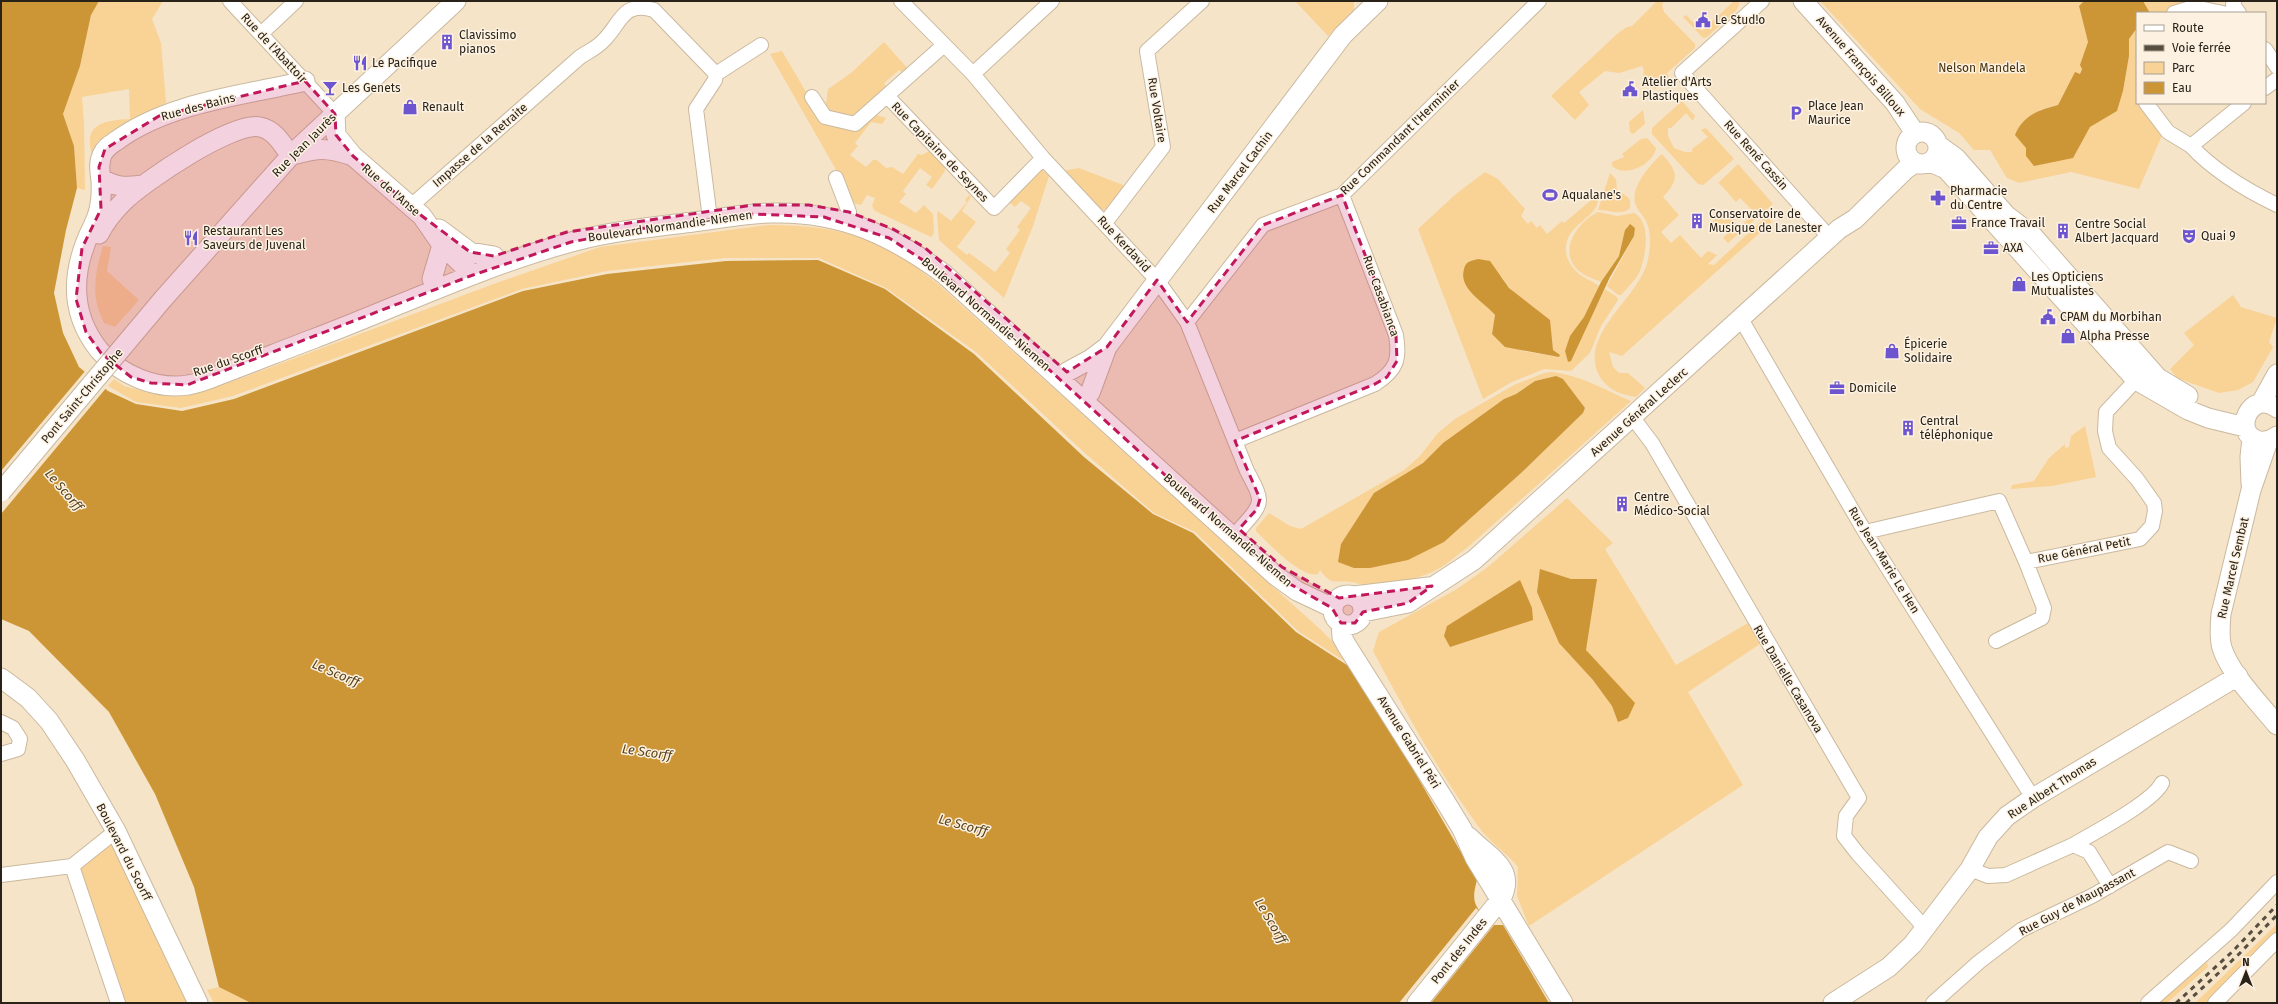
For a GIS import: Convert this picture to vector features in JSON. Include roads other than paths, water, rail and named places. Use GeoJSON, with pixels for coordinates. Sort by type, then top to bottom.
{"type":"FeatureCollection","features":[{"type":"Feature","properties":{"kind":"street","name":"Rue de l'Abattoir"},"geometry":{"type":"LineString","coordinates":[[230,1],[262,33],[335,114]]}},
{"type":"Feature","properties":{"kind":"street"},"geometry":{"type":"LineString","coordinates":[[262,33],[296,1]]}},
{"type":"Feature","properties":{"kind":"street","name":"Rue Jean Jaurès"},"geometry":{"type":"LineString","coordinates":[[164,299],[290,156],[456,1]]}},
{"type":"Feature","properties":{"kind":"street","name":"Rue Kerdavid"},"geometry":{"type":"LineString","coordinates":[[901,1],[973,74],[1043,158],[1157,280],[1187,322],[1260,499],[1257,510],[1240,529]]}},
{"type":"Feature","properties":{"kind":"street"},"geometry":{"type":"LineString","coordinates":[[973,74],[1052,1]]}},
{"type":"Feature","properties":{"kind":"street","name":"Rue Voltaire"},"geometry":{"type":"LineString","coordinates":[[1105,223],[1163,147],[1147,51],[1202,1]]}},
{"type":"Feature","properties":{"kind":"street","name":"Rue Commandant l'Herminier"},"geometry":{"type":"LineString","coordinates":[[1187,322],[1263,225],[1342,195],[1539,1]]}},
{"type":"Feature","properties":{"kind":"street","name":"Rue René Cassin"},"geometry":{"type":"LineString","coordinates":[[1762,1],[1682,73],[1834,233]]}},
{"type":"Feature","properties":{"kind":"street","name":"Avenue François Billoux"},"geometry":{"type":"LineString","coordinates":[[1803,1],[1895,103],[1915,133]]}},
{"type":"Feature","properties":{"kind":"street","name":"Rue Marcel Cachin"},"geometry":{"type":"LineString","coordinates":[[1090,393],[1107,347],[1344,35],[1377,2]]}},
{"type":"Feature","properties":{"kind":"street"},"geometry":{"type":"LineString","coordinates":[[628,5],[654,10],[716,74]]}},
{"type":"Feature","properties":{"kind":"street","name":"Impasse de la Retraite"},"geometry":{"type":"LineString","coordinates":[[416,211],[549,84],[580,57],[604,41],[628,5]]}},
{"type":"Feature","properties":{"kind":"street"},"geometry":{"type":"LineString","coordinates":[[2177,12],[2194,7],[2232,8]]}},
{"type":"Feature","properties":{"kind":"street"},"geometry":{"type":"LineString","coordinates":[[709,211],[696,108],[715,80],[716,74],[761,45]]}},
{"type":"Feature","properties":{"kind":"street"},"geometry":{"type":"LineString","coordinates":[[812,97],[825,117],[855,124],[888,97],[944,45]]}},
{"type":"Feature","properties":{"kind":"street"},"geometry":{"type":"LineString","coordinates":[[2266,50],[2277,67]]}},
{"type":"Feature","properties":{"kind":"street"},"geometry":{"type":"LineString","coordinates":[[2266,87],[2277,79]]}},
{"type":"Feature","properties":{"kind":"street","name":"Rue des Bains"},"geometry":{"type":"LineString","coordinates":[[98,215],[101,209],[101,178],[99,167],[105,149],[123,136],[158,116],[305,81]]}},
{"type":"Feature","properties":{"kind":"street","name":"Rue Capitaine de Seynes"},"geometry":{"type":"LineString","coordinates":[[888,97],[994,208],[1043,158]]}},
{"type":"Feature","properties":{"kind":"street"},"geometry":{"type":"LineString","coordinates":[[2147,104],[2168,132],[2191,146],[2206,162],[2258,196],[2277,205]]}},
{"type":"Feature","properties":{"kind":"street"},"geometry":{"type":"LineString","coordinates":[[2191,146],[2243,104]]}},
{"type":"Feature","properties":{"kind":"street","name":"Rue de l'Anse"},"geometry":{"type":"LineString","coordinates":[[335,114],[336,135],[353,156],[416,211],[442,245],[468,271]]}},
{"type":"Feature","properties":{"kind":"street","name":"Rue du Scorff"},"geometry":{"type":"LineString","coordinates":[[290,156],[276,136],[269,130],[259,127],[244,128],[215,140],[142,185],[122,203],[105,222],[93,248],[86,276],[85,298],[96,328],[110,345],[139,368],[152,374],[186,375],[247,355],[432,279],[468,271]]}},
{"type":"Feature","properties":{"kind":"street"},"geometry":{"type":"LineString","coordinates":[[1915,133],[1929,134],[1938,145],[1956,158],[2006,215],[2032,235],[2158,378],[2207,407],[2265,420],[2221,422],[2188,410],[2136,380],[1946,170],[1917,160],[1906,143],[1915,133]]}},
{"type":"Feature","properties":{"kind":"street"},"geometry":{"type":"LineString","coordinates":[[1917,160],[1936,155],[1938,145]]}},
{"type":"Feature","properties":{"kind":"street","name":"Rue de l'Anse"},"geometry":{"type":"LineString","coordinates":[[290,156],[314,149],[328,148],[353,156]]}},
{"type":"Feature","properties":{"kind":"street","name":"Avenue Général Leclerc"},"geometry":{"type":"LineString","coordinates":[[1347,610],[1432,586],[1474,560],[1633,418],[1834,233],[1849,213],[1917,160]]}},
{"type":"Feature","properties":{"kind":"street"},"geometry":{"type":"LineString","coordinates":[[101,178],[112,186],[124,187],[142,185]]}},
{"type":"Feature","properties":{"kind":"street"},"geometry":{"type":"LineString","coordinates":[[836,178],[850,212]]}},
{"type":"Feature","properties":{"kind":"street","name":"Rue Casabianca"},"geometry":{"type":"LineString","coordinates":[[1235,441],[1375,384],[1387,377],[1397,361],[1398,349],[1396,335],[1342,195]]}},
{"type":"Feature","properties":{"kind":"street","name":"Boulevard Normandie-Niemen"},"geometry":{"type":"LineString","coordinates":[[451,284],[468,271],[494,256],[530,242],[567,232],[616,223],[709,211],[781,204],[809,205],[850,212],[888,227],[924,247],[950,266],[1282,567],[1347,610]]}},
{"type":"Feature","properties":{"kind":"street"},"geometry":{"type":"LineString","coordinates":[[416,211],[470,252],[494,256]]}},
{"type":"Feature","properties":{"kind":"street","name":"Boulevard Normandie-Niemen"},"geometry":{"type":"LineString","coordinates":[[468,271],[598,235],[754,214],[808,214],[846,222],[874,231],[904,246],[944,274],[1276,576],[1297,591],[1347,610]]}},
{"type":"Feature","properties":{"kind":"street","name":"Rue du Scorff"},"geometry":{"type":"LineString","coordinates":[[98,215],[82,248],[77,273],[76,300],[79,315],[86,332],[102,353],[131,377],[151,383],[187,385],[200,381],[451,284]]}},
{"type":"Feature","properties":{"kind":"street"},"geometry":{"type":"LineString","coordinates":[[432,279],[442,245]]}},
{"type":"Feature","properties":{"kind":"street","name":"Pont Saint-Christophe"},"geometry":{"type":"LineString","coordinates":[[1,492],[164,299]]}},
{"type":"Feature","properties":{"kind":"street","name":"Rue Jean-Marie Le Hen"},"geometry":{"type":"LineString","coordinates":[[1741,318],[1865,532],[2033,798]]}},
{"type":"Feature","properties":{"kind":"street","name":"Rue Marcel Cachin"},"geometry":{"type":"LineString","coordinates":[[1067,372],[1086,362],[1107,347]]}},
{"type":"Feature","properties":{"kind":"street","name":"Rue Marcel Sembat"},"geometry":{"type":"LineString","coordinates":[[2277,374],[2265,420],[2251,490],[2221,614],[2222,648],[2229,663],[2277,725]]}},
{"type":"Feature","properties":{"kind":"street"},"geometry":{"type":"LineString","coordinates":[[2136,380],[2158,378]]}},
{"type":"Feature","properties":{"kind":"street","name":"Rue Général Petit"},"geometry":{"type":"LineString","coordinates":[[2026,562],[2140,539],[2152,526],[2155,511],[2154,503],[2138,479],[2109,448],[2104,431],[2106,412],[2136,380]]}},
{"type":"Feature","properties":{"kind":"street","name":"Rue Danielle Casanova"},"geometry":{"type":"LineString","coordinates":[[1633,418],[1652,442],[1859,798],[1846,816],[1844,836],[1858,854],[1926,928]]}},
{"type":"Feature","properties":{"kind":"street","name":"Rue Général Petit"},"geometry":{"type":"LineString","coordinates":[[1865,532],[1999,501],[2026,562],[2044,608],[2042,618],[1996,641]]}},
{"type":"Feature","properties":{"kind":"street","name":"Avenue Gabriel Péri"},"geometry":{"type":"LineString","coordinates":[[1347,610],[1342,637],[1462,829],[1474,858],[1501,899],[1563,1003]]}},
{"type":"Feature","properties":{"kind":"street","name":"Rue Albert Thomas"},"geometry":{"type":"LineString","coordinates":[[1833,1003],[1889,967],[1913,944],[1970,869],[1988,837],[2007,816],[2033,798],[2238,676]]}},
{"type":"Feature","properties":{"kind":"street","name":"Boulevard du Scorff"},"geometry":{"type":"LineString","coordinates":[[1,678],[28,698],[50,721],[116,831],[198,1003]]}},
{"type":"Feature","properties":{"kind":"street"},"geometry":{"type":"LineString","coordinates":[[1,722],[13,728],[20,739],[18,749],[1,754]]}},
{"type":"Feature","properties":{"kind":"street"},"geometry":{"type":"LineString","coordinates":[[1970,869],[1988,876],[2006,875],[2073,845],[2119,818],[2155,793],[2162,783]]}},
{"type":"Feature","properties":{"kind":"street"},"geometry":{"type":"LineString","coordinates":[[1,875],[72,866],[116,831]]}},
{"type":"Feature","properties":{"kind":"street"},"geometry":{"type":"LineString","coordinates":[[2073,845],[2090,852],[2110,886]]}},
{"type":"Feature","properties":{"kind":"street","name":"Rue Guy de Maupassant"},"geometry":{"type":"LineString","coordinates":[[1933,1003],[1979,962],[2021,930],[2110,886],[2168,852],[2191,861]]}},
{"type":"Feature","properties":{"kind":"street"},"geometry":{"type":"LineString","coordinates":[[72,866],[118,1003]]}},
{"type":"Feature","properties":{"kind":"street"},"geometry":{"type":"LineString","coordinates":[[2148,1003],[2231,930],[2277,882]]}},
{"type":"Feature","properties":{"kind":"street","name":"Pont des Indes"},"geometry":{"type":"LineString","coordinates":[[1417,1003],[1501,899]]}},
{"type":"Feature","properties":{"kind":"street"},"geometry":{"type":"LineString","coordinates":[[2221,1001],[2277,940]]}},
{"type":"Feature","properties":{"kind":"water","name":"Le Scorff"},"geometry":{"type":"Polygon","coordinates":[[[1,1],[99,1],[91,15],[80,66],[63,114],[74,146],[77,188],[66,230],[54,293],[63,333],[79,367],[108,391],[136,404],[182,411],[234,399],[523,291],[607,274],[726,261],[818,260],[885,289],[974,354],[1084,457],[1153,514],[1193,533],[1296,632],[1350,667],[1395,738],[1477,880],[1474,895],[1476,906],[1494,925],[1503,925],[1549,1003],[251,1003],[219,987],[194,887],[155,794],[109,712],[29,631],[1,619],[1,1]]]}},
{"type":"Feature","properties":{"kind":"water"},"geometry":{"type":"Polygon","coordinates":[[[2084,1],[2143,1],[2149,12],[2136,12],[2136,29],[2129,39],[2129,56],[2123,91],[2117,111],[2090,127],[2073,158],[2034,166],[2026,156],[2026,148],[2015,135],[2022,123],[2032,114],[2058,105],[2075,72],[2080,74],[2082,69],[2080,65],[2088,42],[2079,6],[2084,1]]]}},
{"type":"Feature","properties":{"kind":"water"},"geometry":{"type":"Polygon","coordinates":[[[1630,224],[1635,228],[1634,236],[1610,277],[1571,361],[1568,362],[1565,351],[1570,336],[1584,317],[1601,282],[1619,256],[1625,230],[1630,224]]]}},
{"type":"Feature","properties":{"kind":"water"},"geometry":{"type":"Polygon","coordinates":[[[1478,259],[1490,261],[1509,288],[1550,320],[1553,350],[1560,355],[1559,357],[1505,347],[1492,334],[1495,315],[1468,289],[1463,276],[1466,264],[1478,259]]]}},
{"type":"Feature","properties":{"kind":"water"},"geometry":{"type":"Polygon","coordinates":[[[1556,376],[1563,379],[1585,408],[1583,413],[1520,474],[1444,542],[1408,560],[1370,568],[1354,568],[1338,562],[1341,544],[1374,493],[1423,463],[1443,443],[1504,399],[1516,394],[1535,381],[1556,376]]]}},
{"type":"Feature","properties":{"kind":"water"},"geometry":{"type":"Polygon","coordinates":[[[1540,569],[1571,579],[1597,579],[1586,650],[1635,703],[1628,718],[1618,722],[1612,706],[1593,680],[1559,643],[1537,592],[1540,569]]]}},
{"type":"Feature","properties":{"kind":"water"},"geometry":{"type":"Polygon","coordinates":[[[1520,580],[1532,608],[1533,620],[1450,647],[1444,636],[1447,626],[1520,580]]]}},
{"type":"Feature","properties":{"kind":"railway"},"geometry":{"type":"LineString","coordinates":[[2176,1003],[2232,952],[2277,905]]}},
{"type":"Feature","properties":{"kind":"railway"},"geometry":{"type":"LineString","coordinates":[[2186,1003],[2237,956],[2277,915]]}},
{"type":"Feature","properties":{"kind":"place","name":"Le Stud!o"},"geometry":{"type":"Point","coordinates":[1703,20]}},
{"type":"Feature","properties":{"kind":"place","name":"Clavissimo pianos"},"geometry":{"type":"Point","coordinates":[447,42]}},
{"type":"Feature","properties":{"kind":"place","name":"Le Pacifique"},"geometry":{"type":"Point","coordinates":[360,63]}},
{"type":"Feature","properties":{"kind":"place","name":"Les Genets"},"geometry":{"type":"Point","coordinates":[330,88]}},
{"type":"Feature","properties":{"kind":"place","name":"Atelier d'Arts Plastiques"},"geometry":{"type":"Point","coordinates":[1630,89]}},
{"type":"Feature","properties":{"kind":"place","name":"Renault"},"geometry":{"type":"Point","coordinates":[410,107]}},
{"type":"Feature","properties":{"kind":"place","name":"Place Jean Maurice"},"geometry":{"type":"Point","coordinates":[1796,113]}},
{"type":"Feature","properties":{"kind":"place","name":"Aqualane's"},"geometry":{"type":"Point","coordinates":[1550,195]}},
{"type":"Feature","properties":{"kind":"place","name":"Pharmacie du Centre"},"geometry":{"type":"Point","coordinates":[1938,198]}},
{"type":"Feature","properties":{"kind":"place","name":"Conservatoire de Musique de Lanester"},"geometry":{"type":"Point","coordinates":[1697,221]}},
{"type":"Feature","properties":{"kind":"place","name":"France Travail"},"geometry":{"type":"Point","coordinates":[1959,223]}},
{"type":"Feature","properties":{"kind":"place","name":"Centre Social Albert Jacquard"},"geometry":{"type":"Point","coordinates":[2063,231]}},
{"type":"Feature","properties":{"kind":"place","name":"Quai 9"},"geometry":{"type":"Point","coordinates":[2189,236]}},
{"type":"Feature","properties":{"kind":"place","name":"Restaurant Les Saveurs de Juvenal"},"geometry":{"type":"Point","coordinates":[191,238]}},
{"type":"Feature","properties":{"kind":"place","name":"AXA"},"geometry":{"type":"Point","coordinates":[1991,248]}},
{"type":"Feature","properties":{"kind":"place","name":"Les Opticiens Mutualistes"},"geometry":{"type":"Point","coordinates":[2019,284]}},
{"type":"Feature","properties":{"kind":"place","name":"CPAM du Morbihan"},"geometry":{"type":"Point","coordinates":[2048,317]}},
{"type":"Feature","properties":{"kind":"place","name":"Alpha Presse"},"geometry":{"type":"Point","coordinates":[2068,336]}},
{"type":"Feature","properties":{"kind":"place","name":"Épicerie Solidaire"},"geometry":{"type":"Point","coordinates":[1892,351]}},
{"type":"Feature","properties":{"kind":"place","name":"Domicile"},"geometry":{"type":"Point","coordinates":[1837,388]}},
{"type":"Feature","properties":{"kind":"place","name":"Central téléphonique"},"geometry":{"type":"Point","coordinates":[1908,428]}},
{"type":"Feature","properties":{"kind":"place","name":"Centre Médico-Social"},"geometry":{"type":"Point","coordinates":[1622,504]}},
{"type":"Feature","properties":{"kind":"park label","name":"Nelson Mandela"},"geometry":{"type":"Point","coordinates":[1982,68]}}]}
